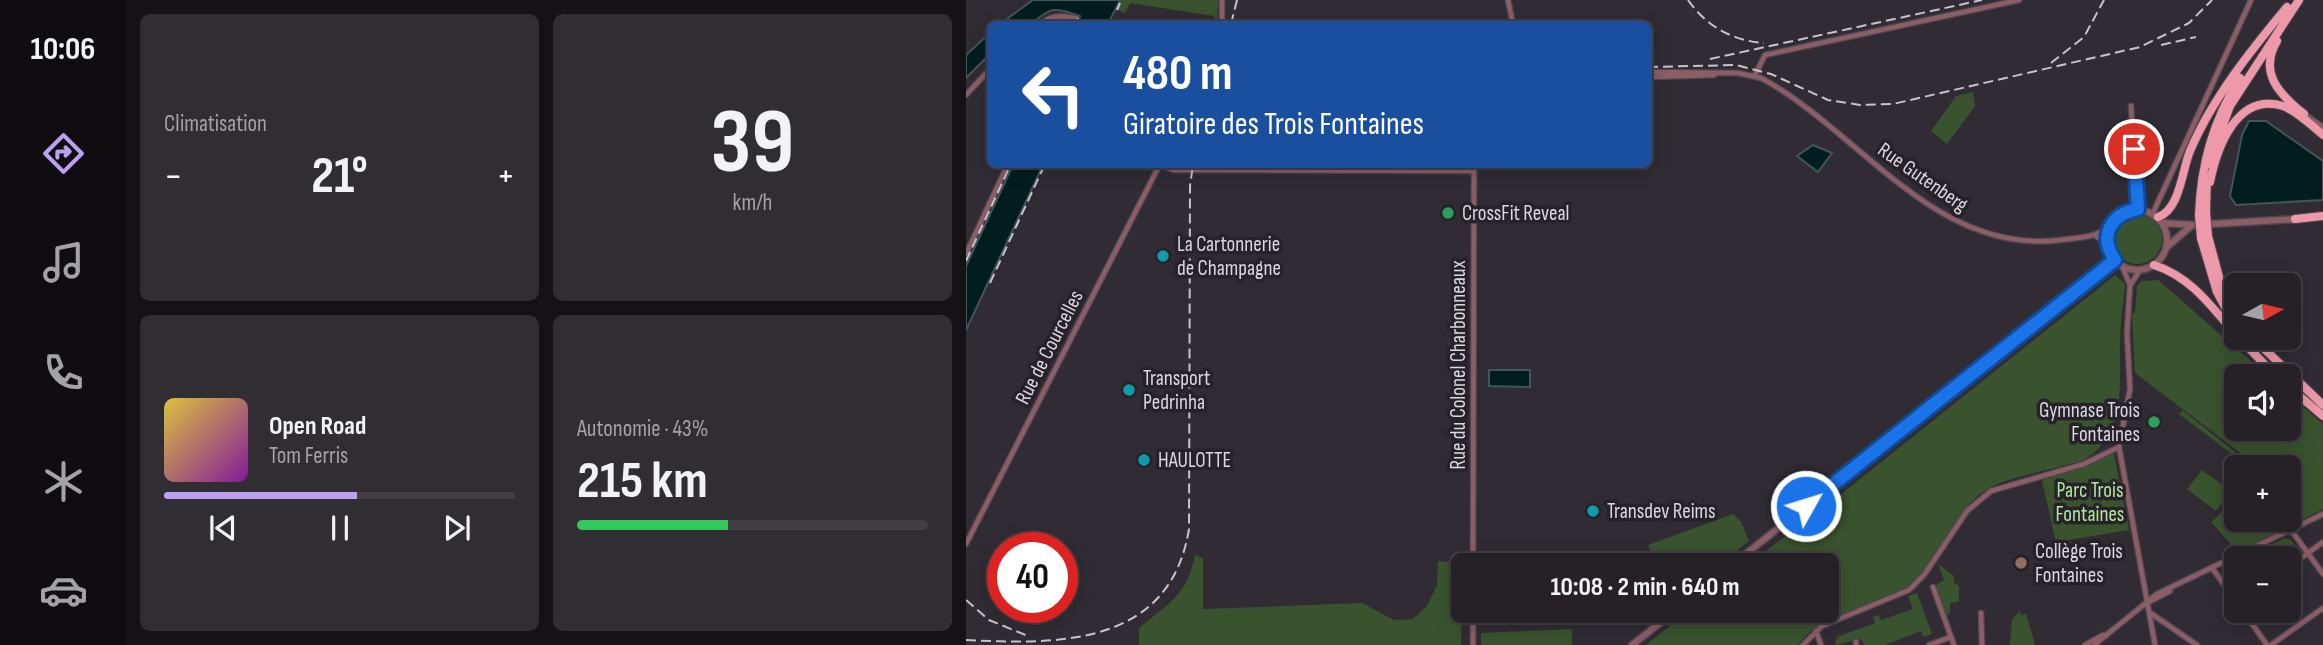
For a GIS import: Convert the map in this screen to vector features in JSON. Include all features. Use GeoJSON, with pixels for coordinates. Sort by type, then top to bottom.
{"type":"FeatureCollection","features":[{"type":"Feature","properties":{"kind":"highway"},"geometry":{"type":"LineString","coordinates":[[2301,0],[2271,52],[2269,66],[2274,84],[2282,97],[2323,128]]}},
{"type":"Feature","properties":{"kind":"highway"},"geometry":{"type":"LineString","coordinates":[[2203,214],[2208,172],[2219,131],[2244,82],[2301,0]]}},
{"type":"Feature","properties":{"kind":"highway"},"geometry":{"type":"LineString","coordinates":[[2158,218],[2176,198],[2186,161],[2204,122],[2290,4]]}},
{"type":"Feature","properties":{"kind":"highway"},"geometry":{"type":"LineString","coordinates":[[2224,292],[2205,237],[2203,165],[2215,126],[2237,83],[2290,4]]}},
{"type":"Feature","properties":{"kind":"highway"},"geometry":{"type":"LineString","coordinates":[[2203,214],[2213,166],[2222,142],[2240,115],[2259,104],[2283,107],[2323,135]]}},
{"type":"Feature","properties":{"kind":"highway"},"geometry":{"type":"LineString","coordinates":[[2295,219],[2323,217]]}},
{"type":"Feature","properties":{"kind":"highway"},"geometry":{"type":"LineString","coordinates":[[2154,265],[2171,270],[2186,280],[2224,320]]}},
{"type":"Feature","properties":{"kind":"highway"},"geometry":{"type":"LineString","coordinates":[[2252,350],[2266,364]]}},
{"type":"Feature","properties":{"kind":"highway"},"geometry":{"type":"LineString","coordinates":[[2265,350],[2323,405]]}},
{"type":"Feature","properties":{"kind":"highway"},"geometry":{"type":"LineString","coordinates":[[2301,397],[2323,416]]}},
{"type":"Feature","properties":{"kind":"street"},"geometry":{"type":"LineString","coordinates":[[1222,0],[1222,21]]}},
{"type":"Feature","properties":{"kind":"street"},"geometry":{"type":"LineString","coordinates":[[1508,0],[1512,21]]}},
{"type":"Feature","properties":{"kind":"street"},"geometry":{"type":"LineString","coordinates":[[1652,75],[1755,75],[1765,55],[2019,0]]}},
{"type":"Feature","properties":{"kind":"street"},"geometry":{"type":"LineString","coordinates":[[2166,248],[2168,239],[2158,218],[2251,0]]}},
{"type":"Feature","properties":{"kind":"street"},"geometry":{"type":"LineString","coordinates":[[1045,21],[1051,17],[1076,18],[1074,21]]}},
{"type":"Feature","properties":{"kind":"street"},"geometry":{"type":"LineString","coordinates":[[966,95],[987,72]]}},
{"type":"Feature","properties":{"kind":"street","name":"Rue Gutenberg"},"geometry":{"type":"LineString","coordinates":[[1755,75],[1778,89],[1942,214],[1968,228],[2013,240],[2096,236]]}},
{"type":"Feature","properties":{"kind":"street"},"geometry":{"type":"LineString","coordinates":[[2132,106],[2138,209]]}},
{"type":"Feature","properties":{"kind":"street"},"geometry":{"type":"LineString","coordinates":[[966,254],[1006,168]]}},
{"type":"Feature","properties":{"kind":"street","name":"Rue de Courcelles"},"geometry":{"type":"LineString","coordinates":[[966,544],[1157,168]]}},
{"type":"Feature","properties":{"kind":"street"},"geometry":{"type":"LineString","coordinates":[[1173,168],[1377,168]]}},
{"type":"Feature","properties":{"kind":"street","name":"Rue du Colonel Charbonneaux"},"geometry":{"type":"LineString","coordinates":[[1473,553],[1474,168]]}},
{"type":"Feature","properties":{"kind":"street"},"geometry":{"type":"LineString","coordinates":[[2155,645],[2119,447],[2120,427],[2129,397],[2127,333],[2130,285],[2122,266],[2115,260],[2107,244],[2096,236],[2125,211],[2138,209],[2158,218],[2194,225],[2295,219]]}},
{"type":"Feature","properties":{"kind":"street"},"geometry":{"type":"LineString","coordinates":[[2122,266],[2140,270],[2154,265],[2184,229],[2194,225]]}},
{"type":"Feature","properties":{"kind":"street"},"geometry":{"type":"LineString","coordinates":[[2107,244],[2110,226]]}},
{"type":"Feature","properties":{"kind":"street"},"geometry":{"type":"LineString","coordinates":[[1747,553],[2115,260]]}},
{"type":"Feature","properties":{"kind":"street"},"geometry":{"type":"LineString","coordinates":[[2130,285],[2140,270]]}},
{"type":"Feature","properties":{"kind":"street"},"geometry":{"type":"LineString","coordinates":[[1803,645],[1816,631],[1831,621],[1909,590],[1924,575],[1967,511],[1991,491],[2084,464],[2119,447]]}},
{"type":"Feature","properties":{"kind":"street"},"geometry":{"type":"LineString","coordinates":[[2301,525],[2323,514]]}},
{"type":"Feature","properties":{"kind":"street"},"geometry":{"type":"LineString","coordinates":[[2094,645],[2147,603],[2153,603],[2171,590],[2287,532]]}},
{"type":"Feature","properties":{"kind":"street"},"geometry":{"type":"LineString","coordinates":[[2292,532],[2323,574]]}},
{"type":"Feature","properties":{"kind":"street"},"geometry":{"type":"LineString","coordinates":[[2301,559],[2323,542]]}},
{"type":"Feature","properties":{"kind":"street"},"geometry":{"type":"LineString","coordinates":[[2213,569],[2224,585]]}},
{"type":"Feature","properties":{"kind":"street"},"geometry":{"type":"LineString","coordinates":[[1933,587],[1948,640],[1954,645]]}},
{"type":"Feature","properties":{"kind":"street"},"geometry":{"type":"LineString","coordinates":[[2252,623],[2269,645],[2323,608]]}},
{"type":"Feature","properties":{"kind":"street"},"geometry":{"type":"LineString","coordinates":[[2148,611],[2197,645]]}},
{"type":"Feature","properties":{"kind":"street"},"geometry":{"type":"LineString","coordinates":[[1981,613],[1983,645]]}},
{"type":"Feature","properties":{"kind":"street"},"geometry":{"type":"LineString","coordinates":[[1473,623],[1473,645]]}},
{"type":"Feature","properties":{"kind":"street"},"geometry":{"type":"LineString","coordinates":[[1632,645],[1660,623]]}},
{"type":"Feature","properties":{"kind":"street"},"geometry":{"type":"LineString","coordinates":[[1816,631],[1821,645]]}},
{"type":"Feature","properties":{"kind":"street"},"geometry":{"type":"LineString","coordinates":[[2085,645],[2104,635]]}},
{"type":"Feature","properties":{"kind":"street"},"geometry":{"type":"LineString","coordinates":[[1929,645],[1948,640]]}},
{"type":"Feature","properties":{"kind":"green space"},"geometry":{"type":"Polygon","coordinates":[[[1120,0],[1218,0],[1217,21],[1214,16],[1130,3],[1125,13],[1115,9],[1120,0]]]}},
{"type":"Feature","properties":{"kind":"green space"},"geometry":{"type":"Polygon","coordinates":[[[1973,92],[1975,106],[1947,144],[1931,131],[1956,96],[1973,92]]]}},
{"type":"Feature","properties":{"kind":"green space"},"geometry":{"type":"Polygon","coordinates":[[[2127,215],[2147,215],[2161,229],[2161,249],[2147,263],[2127,263],[2113,249],[2113,229],[2127,215]]]}},
{"type":"Feature","properties":{"kind":"green space"},"geometry":{"type":"Polygon","coordinates":[[[2115,275],[2125,284],[2118,407],[2114,423],[2097,450],[2082,461],[1989,488],[1965,510],[1929,565],[1907,588],[1880,602],[1839,616],[1839,553],[1763,553],[1830,503],[2115,275]]]}},
{"type":"Feature","properties":{"kind":"green space"},"geometry":{"type":"Polygon","coordinates":[[[2158,280],[2224,338],[2224,350],[2238,350],[2254,364],[2224,364],[2224,440],[2135,373],[2132,313],[2135,313],[2137,286],[2141,281],[2158,280]]]}},
{"type":"Feature","properties":{"kind":"green space"},"geometry":{"type":"Polygon","coordinates":[[[2301,405],[2323,424],[2323,509],[2301,520],[2301,455],[2243,455],[2225,441],[2301,441],[2301,405]]]}},
{"type":"Feature","properties":{"kind":"green space"},"geometry":{"type":"Polygon","coordinates":[[[2182,410],[2239,455],[2233,455],[2179,414],[2182,410]]]}},
{"type":"Feature","properties":{"kind":"green space","name":"Parc Trois Fontaines"},"geometry":{"type":"Polygon","coordinates":[[[2114,454],[2129,530],[2056,542],[2042,480],[2114,454]]]}},
{"type":"Feature","properties":{"kind":"green space"},"geometry":{"type":"Polygon","coordinates":[[[2202,470],[2224,486],[2224,500],[2216,511],[2187,489],[2202,470]]]}},
{"type":"Feature","properties":{"kind":"green space"},"geometry":{"type":"Polygon","coordinates":[[[2224,511],[2224,532],[2278,532],[2250,546],[2233,546],[2211,522],[2224,511]]]}},
{"type":"Feature","properties":{"kind":"green space"},"geometry":{"type":"Polygon","coordinates":[[[1733,514],[1741,522],[1749,541],[1734,553],[1651,553],[1648,545],[1733,514]]]}},
{"type":"Feature","properties":{"kind":"green space"},"geometry":{"type":"Polygon","coordinates":[[[2285,538],[2296,546],[2269,546],[2285,538]]]}},
{"type":"Feature","properties":{"kind":"green space"},"geometry":{"type":"Polygon","coordinates":[[[1195,555],[1203,558],[1203,609],[1362,603],[1394,620],[1413,619],[1427,606],[1437,585],[1438,561],[1451,562],[1451,623],[1461,623],[1461,645],[1139,645],[1139,628],[1168,605],[1182,589],[1195,555]]]}},
{"type":"Feature","properties":{"kind":"green space"},"geometry":{"type":"Polygon","coordinates":[[[1938,564],[1954,576],[1954,583],[1959,586],[1959,602],[1950,603],[1950,613],[1945,617],[1934,586],[1944,580],[1938,564]]]}},
{"type":"Feature","properties":{"kind":"green space"},"geometry":{"type":"Polygon","coordinates":[[[1917,593],[1932,634],[1923,637],[1921,631],[1885,645],[1864,645],[1861,639],[1835,645],[1837,637],[1875,623],[1873,617],[1878,615],[1881,620],[1913,609],[1908,596],[1917,593]]]}},
{"type":"Feature","properties":{"kind":"green space"},"geometry":{"type":"Polygon","coordinates":[[[2020,611],[2021,615],[2026,614],[2035,645],[2010,645],[2012,619],[2020,611]]]}},
{"type":"Feature","properties":{"kind":"green space"},"geometry":{"type":"Polygon","coordinates":[[[1674,623],[1823,623],[1798,645],[1646,645],[1674,623]]]}},
{"type":"Feature","properties":{"kind":"green space"},"geometry":{"type":"Polygon","coordinates":[[[1572,629],[1572,645],[1481,645],[1481,633],[1572,629]]]}},
{"type":"Feature","properties":{"kind":"shaded area"},"geometry":{"type":"Polygon","coordinates":[[[1033,0],[1120,0],[1110,21],[1079,21],[1080,16],[1051,10],[1034,21],[1004,21],[1033,0]]]}},
{"type":"Feature","properties":{"kind":"shaded area"},"geometry":{"type":"Polygon","coordinates":[[[987,36],[987,57],[966,78],[966,55],[987,36]]]}},
{"type":"Feature","properties":{"kind":"shaded area"},"geometry":{"type":"Polygon","coordinates":[[[2249,121],[2266,121],[2323,161],[2323,200],[2236,205],[2230,196],[2242,135],[2249,121]]]}},
{"type":"Feature","properties":{"kind":"shaded area"},"geometry":{"type":"Polygon","coordinates":[[[1813,145],[1832,153],[1818,172],[1797,156],[1813,145]]]}},
{"type":"Feature","properties":{"kind":"shaded area"},"geometry":{"type":"Polygon","coordinates":[[[1012,168],[1042,168],[966,330],[966,266],[1012,168]]]}},
{"type":"Feature","properties":{"kind":"shaded area"},"geometry":{"type":"Polygon","coordinates":[[[1489,370],[1530,370],[1530,387],[1489,386],[1489,370]]]}},
{"type":"Feature","properties":{"kind":"railway"},"geometry":{"type":"LineString","coordinates":[[1232,21],[1237,0]]}},
{"type":"Feature","properties":{"kind":"railway"},"geometry":{"type":"LineString","coordinates":[[1688,0],[1712,25],[1742,39],[1764,43]]}},
{"type":"Feature","properties":{"kind":"railway"},"geometry":{"type":"LineString","coordinates":[[1710,59],[1982,0]]}},
{"type":"Feature","properties":{"kind":"railway"},"geometry":{"type":"LineString","coordinates":[[2051,63],[2084,37],[2104,0]]}},
{"type":"Feature","properties":{"kind":"railway"},"geometry":{"type":"LineString","coordinates":[[1652,67],[1736,65],[1771,74],[1828,100],[1860,105],[1893,104],[2140,47],[2189,23],[2212,0]]}},
{"type":"Feature","properties":{"kind":"railway"},"geometry":{"type":"LineString","coordinates":[[1117,10],[1120,3]]}},
{"type":"Feature","properties":{"kind":"railway"},"geometry":{"type":"LineString","coordinates":[[2161,45],[2196,37]]}},
{"type":"Feature","properties":{"kind":"railway"},"geometry":{"type":"LineString","coordinates":[[966,261],[1009,168]]}},
{"type":"Feature","properties":{"kind":"railway"},"geometry":{"type":"LineString","coordinates":[[990,283],[1043,168]]}},
{"type":"Feature","properties":{"kind":"railway"},"geometry":{"type":"LineString","coordinates":[[966,640],[1039,641],[1074,638],[1106,630],[1135,616],[1160,596],[1178,567],[1189,529],[1190,186],[1192,168]]}},
{"type":"Feature","properties":{"kind":"railway"},"geometry":{"type":"LineString","coordinates":[[966,600],[989,620],[1028,636]]}},
{"type":"Feature","properties":{"kind":"place","name":"CrossFit Reveal"},"geometry":{"type":"Point","coordinates":[1448,213]}},
{"type":"Feature","properties":{"kind":"place","name":"La Cartonnerie de Champagne"},"geometry":{"type":"Point","coordinates":[1163,256]}},
{"type":"Feature","properties":{"kind":"place","name":"Transport Pedrinha"},"geometry":{"type":"Point","coordinates":[1129,390]}},
{"type":"Feature","properties":{"kind":"place","name":"Gymnase Trois Fontaines"},"geometry":{"type":"Point","coordinates":[2154,422]}},
{"type":"Feature","properties":{"kind":"place","name":"HAULOTTE"},"geometry":{"type":"Point","coordinates":[1144,460]}},
{"type":"Feature","properties":{"kind":"place","name":"Transdev Reims"},"geometry":{"type":"Point","coordinates":[1593,511]}},
{"type":"Feature","properties":{"kind":"place","name":"Collège Trois Fontaines"},"geometry":{"type":"Point","coordinates":[2021,563]}},
{"type":"Feature","properties":{"kind":"route"},"geometry":{"type":"LineString","coordinates":[[1806,506],[2115,260],[2107,244],[2110,226],[2115,218],[2125,211],[2138,209],[2134,149]]}}]}
